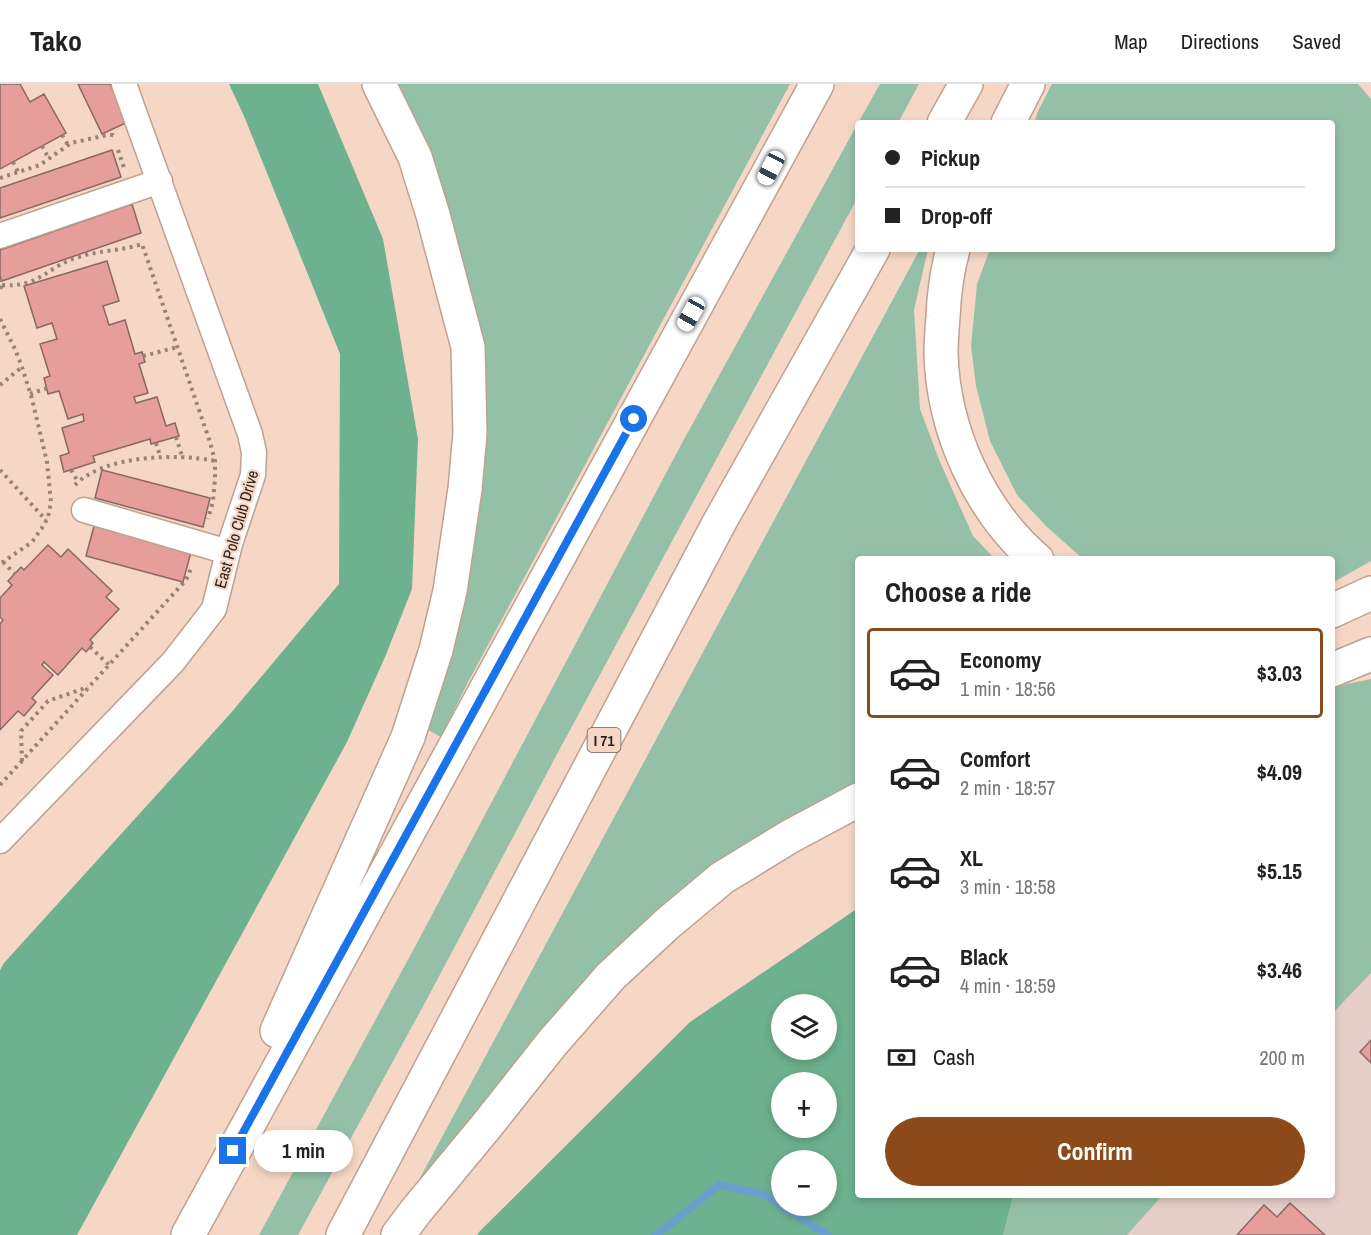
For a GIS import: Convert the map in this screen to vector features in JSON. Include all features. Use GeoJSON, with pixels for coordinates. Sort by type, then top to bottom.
{"type":"FeatureCollection","features":[{"type":"Feature","properties":{"kind":"highway"},"geometry":{"type":"LineString","coordinates":[[187,1235],[408,736],[436,650],[450,591],[465,489],[470,433],[468,347],[415,157],[379,84]]}},
{"type":"Feature","properties":{"kind":"highway"},"geometry":{"type":"LineString","coordinates":[[187,1235],[817,84]]}},
{"type":"Feature","properties":{"kind":"highway"},"geometry":{"type":"LineString","coordinates":[[946,120],[966,84]]}},
{"type":"Feature","properties":{"kind":"highway"},"geometry":{"type":"LineString","coordinates":[[1010,120],[1028,84]]}},
{"type":"Feature","properties":{"kind":"highway","name":"I 71"},"geometry":{"type":"LineString","coordinates":[[343,1235],[719,522],[871,252]]}},
{"type":"Feature","properties":{"kind":"highway"},"geometry":{"type":"LineString","coordinates":[[952,252],[948,266],[941,353],[950,416],[967,464],[983,497],[999,520],[1032,556]]}},
{"type":"Feature","properties":{"kind":"highway"},"geometry":{"type":"LineString","coordinates":[[1335,610],[1371,593]]}},
{"type":"Feature","properties":{"kind":"highway"},"geometry":{"type":"LineString","coordinates":[[1335,669],[1371,654]]}},
{"type":"Feature","properties":{"kind":"highway"},"geometry":{"type":"LineString","coordinates":[[398,1235],[553,1042],[611,976],[667,924],[722,878],[789,837],[855,802]]}},
{"type":"Feature","properties":{"kind":"street","name":"East Polo Club Drive"},"geometry":{"type":"LineString","coordinates":[[0,841],[173,662],[214,609],[228,552],[253,475],[254,452],[250,434],[124,84]]}},
{"type":"Feature","properties":{"kind":"street"},"geometry":{"type":"LineString","coordinates":[[0,236],[159,181]]}},
{"type":"Feature","properties":{"kind":"street"},"geometry":{"type":"LineString","coordinates":[[84,510],[228,552]]}},
{"type":"Feature","properties":{"kind":"path"},"geometry":{"type":"LineString","coordinates":[[62,135],[68,145]]}},
{"type":"Feature","properties":{"kind":"path"},"geometry":{"type":"LineString","coordinates":[[0,178],[40,165],[68,145],[80,140],[113,135],[131,190]]}},
{"type":"Feature","properties":{"kind":"path"},"geometry":{"type":"LineString","coordinates":[[42,146],[49,159]]}},
{"type":"Feature","properties":{"kind":"path"},"geometry":{"type":"LineString","coordinates":[[14,162],[18,172]]}},
{"type":"Feature","properties":{"kind":"path"},"geometry":{"type":"LineString","coordinates":[[0,279],[1,287],[30,282],[77,257],[142,244],[215,461],[213,501],[201,544],[186,580],[0,785]]}},
{"type":"Feature","properties":{"kind":"path"},"geometry":{"type":"LineString","coordinates":[[0,319],[15,349],[30,394],[47,462],[50,501],[46,520],[32,542],[1,563],[15,574]]}},
{"type":"Feature","properties":{"kind":"path"},"geometry":{"type":"LineString","coordinates":[[143,356],[178,347]]}},
{"type":"Feature","properties":{"kind":"path"},"geometry":{"type":"LineString","coordinates":[[0,385],[22,367]]}},
{"type":"Feature","properties":{"kind":"path"},"geometry":{"type":"LineString","coordinates":[[30,394],[47,388]]}},
{"type":"Feature","properties":{"kind":"path"},"geometry":{"type":"LineString","coordinates":[[176,436],[182,456]]}},
{"type":"Feature","properties":{"kind":"path"},"geometry":{"type":"LineString","coordinates":[[156,443],[160,457]]}},
{"type":"Feature","properties":{"kind":"path"},"geometry":{"type":"LineString","coordinates":[[70,490],[78,482],[108,465],[182,456],[215,461]]}},
{"type":"Feature","properties":{"kind":"path"},"geometry":{"type":"LineString","coordinates":[[93,463],[95,471]]}},
{"type":"Feature","properties":{"kind":"path"},"geometry":{"type":"LineString","coordinates":[[0,470],[46,520]]}},
{"type":"Feature","properties":{"kind":"path"},"geometry":{"type":"LineString","coordinates":[[71,470],[78,482]]}},
{"type":"Feature","properties":{"kind":"path"},"geometry":{"type":"LineString","coordinates":[[50,501],[57,500]]}},
{"type":"Feature","properties":{"kind":"path"},"geometry":{"type":"LineString","coordinates":[[90,647],[109,665]]}},
{"type":"Feature","properties":{"kind":"path"},"geometry":{"type":"LineString","coordinates":[[22,761],[21,731],[48,701],[89,687]]}},
{"type":"Feature","properties":{"kind":"path"},"geometry":{"type":"LineString","coordinates":[[30,709],[36,715]]}},
{"type":"Feature","properties":{"kind":"shaded area"},"geometry":{"type":"Polygon","coordinates":[[[1371,973],[1371,1235],[1127,1235],[1160,1198],[1335,1198],[1335,1011],[1371,973]]]}},
{"type":"Feature","properties":{"kind":"green space"},"geometry":{"type":"Polygon","coordinates":[[[229,84],[318,84],[383,239],[418,439],[412,589],[347,742],[77,1235],[0,1235],[0,970],[230,714],[339,584],[340,354],[229,84]]]}},
{"type":"Feature","properties":{"kind":"green space"},"geometry":{"type":"Polygon","coordinates":[[[392,84],[790,84],[467,684],[441,737],[426,729],[446,668],[480,512],[480,350],[392,84]]]}},
{"type":"Feature","properties":{"kind":"green space"},"geometry":{"type":"Polygon","coordinates":[[[880,84],[919,84],[900,120],[860,120],[880,84]]]}},
{"type":"Feature","properties":{"kind":"green space"},"geometry":{"type":"Polygon","coordinates":[[[1052,84],[1358,84],[1371,99],[1371,561],[1335,581],[1335,556],[1080,556],[1046,526],[1017,495],[990,441],[976,386],[971,346],[977,284],[989,252],[1335,252],[1335,120],[1035,120],[1052,84]]]}},
{"type":"Feature","properties":{"kind":"green space"},"geometry":{"type":"Polygon","coordinates":[[[855,128],[855,203],[427,999],[298,1235],[259,1235],[417,943],[682,443],[855,128]]]}},
{"type":"Feature","properties":{"kind":"green space"},"geometry":{"type":"Polygon","coordinates":[[[918,252],[927,252],[914,310],[920,409],[940,462],[973,536],[992,556],[855,556],[855,790],[738,853],[413,1191],[918,252]]]}},
{"type":"Feature","properties":{"kind":"green space"},"geometry":{"type":"Polygon","coordinates":[[[1371,679],[1371,973],[1335,1011],[1335,686],[1371,679]]]}},
{"type":"Feature","properties":{"kind":"green space"},"geometry":{"type":"Polygon","coordinates":[[[855,910],[855,1198],[1012,1198],[1003,1235],[477,1235],[690,1022],[855,910]]]}},
{"type":"Feature","properties":{"kind":"green space"},"geometry":{"type":"Polygon","coordinates":[[[1012,1198],[1160,1198],[1127,1235],[1003,1235],[1012,1198]]]}},
{"type":"Feature","properties":{"kind":"building"},"geometry":{"type":"Polygon","coordinates":[[[0,84],[20,84],[30,102],[44,94],[66,133],[0,169],[0,84]]]}},
{"type":"Feature","properties":{"kind":"building"},"geometry":{"type":"Polygon","coordinates":[[[78,84],[110,84],[128,122],[102,134],[78,84]]]}},
{"type":"Feature","properties":{"kind":"building"},"geometry":{"type":"Polygon","coordinates":[[[112,150],[121,177],[0,218],[0,188],[112,150]]]}},
{"type":"Feature","properties":{"kind":"building"},"geometry":{"type":"Polygon","coordinates":[[[132,204],[141,233],[2,281],[0,250],[132,204]]]}},
{"type":"Feature","properties":{"kind":"building"},"geometry":{"type":"Polygon","coordinates":[[[107,261],[119,301],[103,306],[109,325],[125,320],[135,354],[142,352],[145,362],[139,364],[148,393],[134,397],[136,403],[157,397],[166,426],[175,423],[179,436],[151,444],[150,439],[93,456],[95,462],[64,472],[60,456],[69,453],[62,428],[84,421],[83,414],[68,419],[59,391],[48,394],[44,378],[50,376],[40,344],[57,339],[52,323],[37,328],[24,286],[107,261]]]}},
{"type":"Feature","properties":{"kind":"building"},"geometry":{"type":"Polygon","coordinates":[[[102,470],[210,498],[203,527],[95,498],[102,470]]]}},
{"type":"Feature","properties":{"kind":"building"},"geometry":{"type":"Polygon","coordinates":[[[94,526],[191,552],[183,582],[86,556],[94,526]]]}},
{"type":"Feature","properties":{"kind":"building"},"geometry":{"type":"Polygon","coordinates":[[[48,545],[61,557],[68,549],[112,591],[106,597],[119,609],[90,640],[93,643],[86,652],[82,648],[58,675],[44,662],[42,665],[53,675],[32,698],[36,702],[24,716],[18,711],[0,730],[0,624],[3,620],[0,617],[0,598],[12,585],[8,581],[21,567],[24,570],[48,545]]]}},
{"type":"Feature","properties":{"kind":"building"},"geometry":{"type":"Polygon","coordinates":[[[1371,1040],[1371,1063],[1360,1052],[1371,1040]]]}},
{"type":"Feature","properties":{"kind":"building"},"geometry":{"type":"Polygon","coordinates":[[[1290,1203],[1325,1235],[1237,1235],[1264,1205],[1277,1217],[1290,1203]]]}},
{"type":"Feature","properties":{"kind":"waterway"},"geometry":{"type":"LineString","coordinates":[[655,1235],[719,1185],[763,1194],[771,1199]]}},
{"type":"Feature","properties":{"kind":"waterway"},"geometry":{"type":"LineString","coordinates":[[798,1216],[828,1235]]}},
{"type":"Feature","properties":{"kind":"route"},"geometry":{"type":"LineString","coordinates":[[233,1151],[634,419]]}}]}
